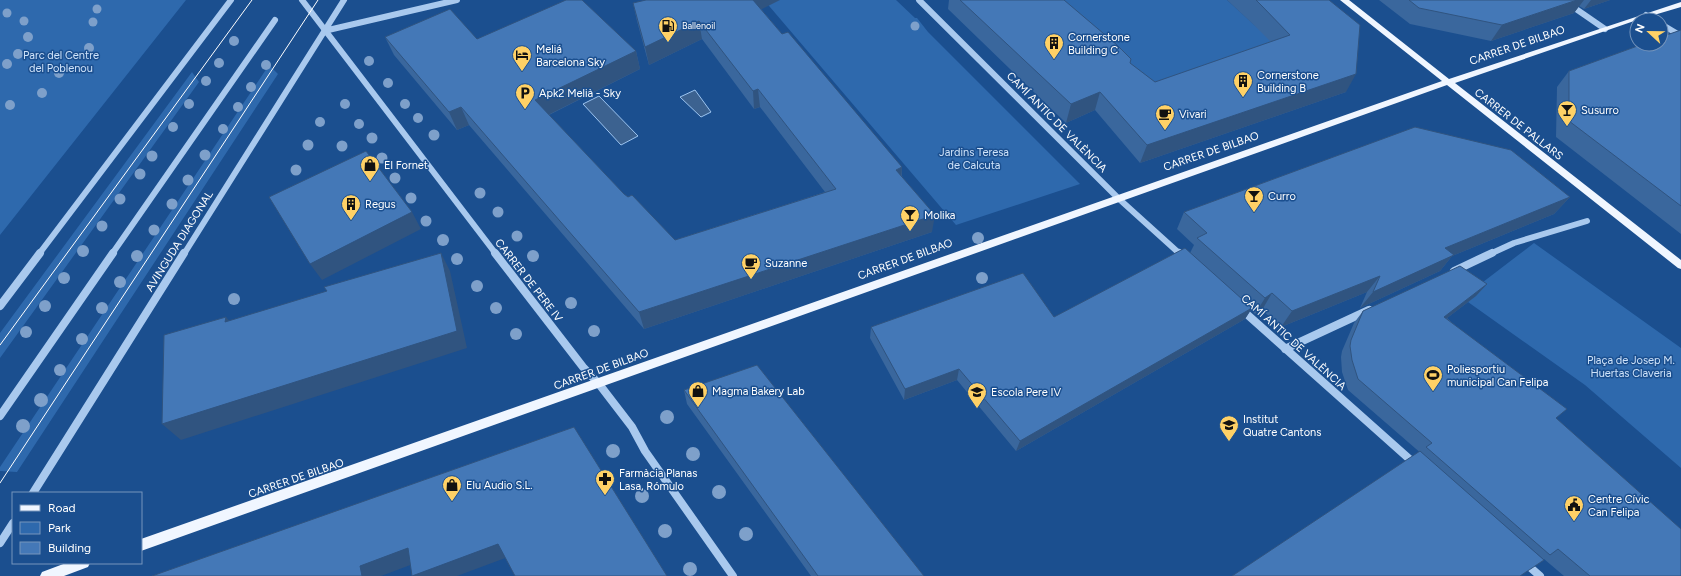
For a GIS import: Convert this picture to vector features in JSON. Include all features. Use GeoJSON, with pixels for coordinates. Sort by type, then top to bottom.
{"type":"FeatureCollection","features":[{"type":"Feature","properties":{"kind":"main road","name":"CARRER DE PALLARS"},"geometry":{"type":"LineString","coordinates":[[1344,0],[1446,82],[1681,265]]}},
{"type":"Feature","properties":{"kind":"main road","name":"CARRER DE BILBAO"},"geometry":{"type":"LineString","coordinates":[[1656,12],[1681,4]]}},
{"type":"Feature","properties":{"kind":"main road","name":"CARRER DE BILBAO"},"geometry":{"type":"LineString","coordinates":[[142,545],[599,384],[960,253],[1446,82],[1629,21]]}},
{"type":"Feature","properties":{"kind":"main road"},"geometry":{"type":"LineString","coordinates":[[46,576],[81,564]]}},
{"type":"Feature","properties":{"kind":"street"},"geometry":{"type":"LineString","coordinates":[[0,306],[231,0]]}},
{"type":"Feature","properties":{"kind":"street","name":"CARRER DE PERE IV"},"geometry":{"type":"LineString","coordinates":[[302,0],[324,31],[559,336],[632,427],[645,451],[733,576]]}},
{"type":"Feature","properties":{"kind":"street","name":"AVINGUDA DIAGONAL"},"geometry":{"type":"LineString","coordinates":[[34,492],[344,0]]}},
{"type":"Feature","properties":{"kind":"street"},"geometry":{"type":"LineString","coordinates":[[324,31],[457,0]]}},
{"type":"Feature","properties":{"kind":"street","name":"CAMÍ ANTIC DE VALÈNCIA"},"geometry":{"type":"LineString","coordinates":[[919,0],[1118,198],[1192,266]]}},
{"type":"Feature","properties":{"kind":"street"},"geometry":{"type":"LineString","coordinates":[[1564,0],[1605,29]]}},
{"type":"Feature","properties":{"kind":"street"},"geometry":{"type":"LineString","coordinates":[[0,416],[275,20]]}},
{"type":"Feature","properties":{"kind":"street"},"geometry":{"type":"LineString","coordinates":[[1669,29],[1681,36]]}},
{"type":"Feature","properties":{"kind":"street"},"geometry":{"type":"LineString","coordinates":[[1443,276],[1514,243],[1587,221]]}},
{"type":"Feature","properties":{"kind":"street","name":"CAMÍ ANTIC DE VALÈNCIA"},"geometry":{"type":"LineString","coordinates":[[1233,302],[1422,471]]}},
{"type":"Feature","properties":{"kind":"street"},"geometry":{"type":"LineString","coordinates":[[1285,349],[1380,305]]}},
{"type":"Feature","properties":{"kind":"street"},"geometry":{"type":"LineString","coordinates":[[0,543],[12,525]]}},
{"type":"Feature","properties":{"kind":"street"},"geometry":{"type":"LineString","coordinates":[[1518,556],[1540,576]]}},
{"type":"Feature","properties":{"kind":"green space","name":"Parc del Centre del Poblenou"},"geometry":{"type":"Polygon","coordinates":[[[0,0],[186,0],[0,235],[0,0]]]}},
{"type":"Feature","properties":{"kind":"green space","name":"Jardins Teresa de Calcuta"},"geometry":{"type":"Polygon","coordinates":[[[764,0],[896,0],[915,18],[917,18],[928,32],[1080,184],[956,225],[764,0]]]}},
{"type":"Feature","properties":{"kind":"green space"},"geometry":{"type":"Polygon","coordinates":[[[1040,0],[1227,0],[1284,52],[1166,95],[1040,0]]]}},
{"type":"Feature","properties":{"kind":"green space"},"geometry":{"type":"Polygon","coordinates":[[[269,65],[278,74],[17,472],[0,471],[0,467],[269,65]]]}},
{"type":"Feature","properties":{"kind":"green space"},"geometry":{"type":"Polygon","coordinates":[[[192,72],[199,82],[0,358],[0,333],[192,72]]]}},
{"type":"Feature","properties":{"kind":"green space","name":"Plaça de Josep M. Huertas Claveria"},"geometry":{"type":"Polygon","coordinates":[[[1534,243],[1681,348],[1681,468],[1585,385],[1468,302],[1470,292],[1534,243]]]}},
{"type":"Feature","properties":{"kind":"shaded area"},"geometry":{"type":"Polygon","coordinates":[[[695,90],[711,112],[701,117],[680,97],[695,90]]]}},
{"type":"Feature","properties":{"kind":"shaded area"},"geometry":{"type":"Polygon","coordinates":[[[599,96],[638,136],[621,145],[583,104],[599,96]]]}},
{"type":"Feature","properties":{"kind":"building"},"geometry":{"type":"Polygon","coordinates":[[[566,0],[582,0],[636,51],[535,100],[624,194],[628,197],[632,195],[675,240],[836,189],[758,89],[753,91],[699,21],[645,47],[633,3],[646,0],[753,0],[782,34],[788,32],[902,167],[896,170],[935,215],[639,312],[461,107],[449,112],[385,37],[450,9],[477,39],[566,0]]]}},
{"type":"Feature","properties":{"kind":"building"},"geometry":{"type":"Polygon","coordinates":[[[960,0],[1064,0],[1117,45],[1131,59],[1130,63],[1155,82],[1290,35],[1256,0],[1329,0],[1360,25],[1356,74],[1147,145],[1100,92],[1071,104],[960,0]]]}},
{"type":"Feature","properties":{"kind":"building"},"geometry":{"type":"Polygon","coordinates":[[[1409,0],[1577,0],[1502,25],[1419,8],[1409,0]]]}},
{"type":"Feature","properties":{"kind":"building"},"geometry":{"type":"Polygon","coordinates":[[[1681,30],[1681,206],[1569,121],[1569,71],[1629,49],[1629,52],[1669,52],[1669,34],[1681,30]]]}},
{"type":"Feature","properties":{"kind":"building"},"geometry":{"type":"Polygon","coordinates":[[[1415,127],[1511,150],[1570,197],[1445,248],[1454,255],[1373,292],[1380,276],[1292,311],[1272,293],[1265,298],[1197,238],[1207,233],[1184,212],[1415,127]]]}},
{"type":"Feature","properties":{"kind":"building","name":"Regus"},"geometry":{"type":"Polygon","coordinates":[[[366,151],[412,212],[310,264],[269,197],[366,151]]]}},
{"type":"Feature","properties":{"kind":"building"},"geometry":{"type":"Polygon","coordinates":[[[1185,248],[1252,308],[1020,441],[959,369],[905,389],[871,327],[1023,273],[1054,317],[1185,248]]]}},
{"type":"Feature","properties":{"kind":"building"},"geometry":{"type":"Polygon","coordinates":[[[441,253],[457,331],[162,424],[164,335],[226,317],[225,322],[327,291],[324,287],[441,253]]]}},
{"type":"Feature","properties":{"kind":"building"},"geometry":{"type":"Polygon","coordinates":[[[1460,266],[1487,284],[1444,317],[1567,409],[1556,418],[1681,529],[1681,576],[1590,576],[1558,549],[1550,555],[1426,447],[1432,443],[1358,379],[1352,360],[1350,346],[1363,311],[1460,266]]]}},
{"type":"Feature","properties":{"kind":"building"},"geometry":{"type":"Polygon","coordinates":[[[757,365],[924,576],[818,576],[684,390],[757,365]]]}},
{"type":"Feature","properties":{"kind":"building"},"geometry":{"type":"Polygon","coordinates":[[[574,427],[667,576],[515,576],[498,544],[412,576],[408,548],[360,566],[362,576],[152,576],[574,427]]]}},
{"type":"Feature","properties":{"kind":"building"},"geometry":{"type":"Polygon","coordinates":[[[1420,451],[1544,560],[1520,576],[1232,576],[1420,451]]]}},
{"type":"Feature","properties":{"kind":"tram line"},"geometry":{"type":"LineString","coordinates":[[0,345],[252,0]]}},
{"type":"Feature","properties":{"kind":"tram line"},"geometry":{"type":"LineString","coordinates":[[0,483],[318,0]]}},
{"type":"Feature","properties":{"kind":"place","name":"Ballenoil"},"geometry":{"type":"Point","coordinates":[668,43]}},
{"type":"Feature","properties":{"kind":"place","name":"Cornerstone Building C"},"geometry":{"type":"Point","coordinates":[1054,60]}},
{"type":"Feature","properties":{"kind":"place","name":"Meliá Barcelona Sky"},"geometry":{"type":"Point","coordinates":[522,72]}},
{"type":"Feature","properties":{"kind":"place","name":"Cornerstone Building B"},"geometry":{"type":"Point","coordinates":[1243,98]}},
{"type":"Feature","properties":{"kind":"place","name":"Apk2 Melià - Sky"},"geometry":{"type":"Point","coordinates":[525,110]}},
{"type":"Feature","properties":{"kind":"place","name":"Susurro"},"geometry":{"type":"Point","coordinates":[1567,127]}},
{"type":"Feature","properties":{"kind":"place","name":"Vivari"},"geometry":{"type":"Point","coordinates":[1165,131]}},
{"type":"Feature","properties":{"kind":"place","name":"El Fornet"},"geometry":{"type":"Point","coordinates":[370,182]}},
{"type":"Feature","properties":{"kind":"place","name":"Curro"},"geometry":{"type":"Point","coordinates":[1254,213]}},
{"type":"Feature","properties":{"kind":"place","name":"Regus"},"geometry":{"type":"Point","coordinates":[351,221]}},
{"type":"Feature","properties":{"kind":"place","name":"Molika"},"geometry":{"type":"Point","coordinates":[910,232]}},
{"type":"Feature","properties":{"kind":"place","name":"Suzanne"},"geometry":{"type":"Point","coordinates":[751,280]}},
{"type":"Feature","properties":{"kind":"place","name":"Poliesportiu municipal Can Felipa"},"geometry":{"type":"Point","coordinates":[1433,392]}},
{"type":"Feature","properties":{"kind":"place","name":"Magma Bakery Lab"},"geometry":{"type":"Point","coordinates":[698,408]}},
{"type":"Feature","properties":{"kind":"place","name":"Escola Pere IV"},"geometry":{"type":"Point","coordinates":[977,409]}},
{"type":"Feature","properties":{"kind":"place","name":"Institut Quatre Cantons"},"geometry":{"type":"Point","coordinates":[1229,442]}},
{"type":"Feature","properties":{"kind":"place","name":"Farmàcia Planas Lasa, Rómulo"},"geometry":{"type":"Point","coordinates":[605,496]}},
{"type":"Feature","properties":{"kind":"place","name":"Elu Audio S.L."},"geometry":{"type":"Point","coordinates":[452,502]}},
{"type":"Feature","properties":{"kind":"place","name":"Centre Cívic Can Felipa"},"geometry":{"type":"Point","coordinates":[1574,522]}}]}
